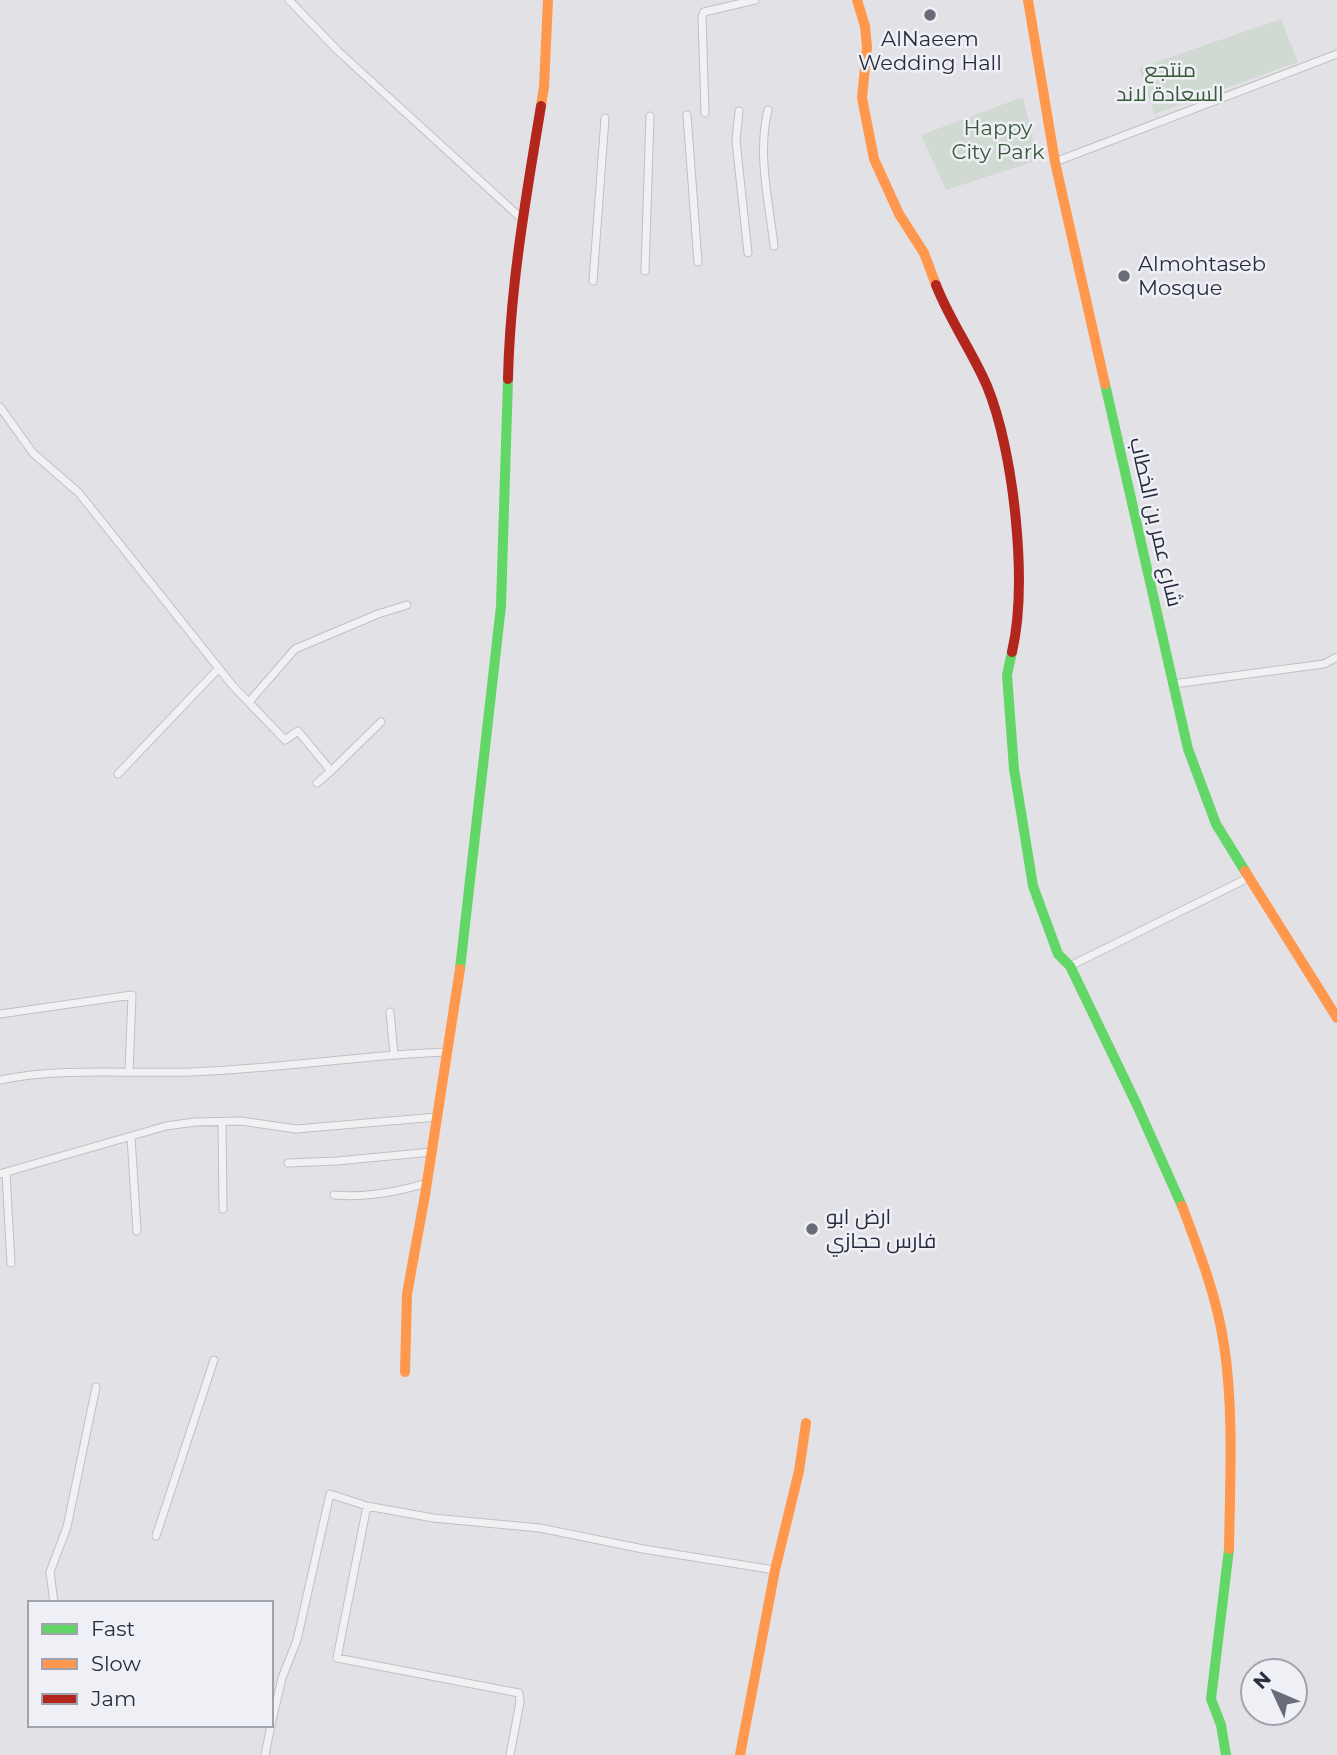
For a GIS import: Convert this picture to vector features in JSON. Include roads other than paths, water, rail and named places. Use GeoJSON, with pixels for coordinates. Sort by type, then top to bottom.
{"type":"FeatureCollection","features":[{"type":"Feature","properties":{"kind":"street"},"geometry":{"type":"LineString","coordinates":[[289,0],[338,51],[522,219]]}},
{"type":"Feature","properties":{"kind":"street"},"geometry":{"type":"LineString","coordinates":[[405,1372],[407,1294],[463,951],[501,606],[509,332],[522,219],[544,87],[548,0]]}},
{"type":"Feature","properties":{"kind":"street"},"geometry":{"type":"LineString","coordinates":[[705,113],[702,16],[704,12],[755,0]]}},
{"type":"Feature","properties":{"kind":"street"},"geometry":{"type":"LineString","coordinates":[[857,0],[866,26],[867,47],[862,98],[874,159],[899,214],[924,253],[947,313],[987,386],[1004,443],[1014,507],[1019,584],[1014,644],[1007,675],[1014,769],[1033,886],[1058,954],[1070,966],[1158,1149],[1193,1234],[1214,1300],[1224,1345],[1230,1439],[1228,1527],[1225,1588],[1221,1600],[1211,1699],[1221,1725],[1226,1755]]}},
{"type":"Feature","properties":{"kind":"street","name":"شارع عمر بن الخطاب"},"geometry":{"type":"LineString","coordinates":[[1028,0],[1055,162],[1188,749],[1216,824],[1337,1018]]}},
{"type":"Feature","properties":{"kind":"street"},"geometry":{"type":"LineString","coordinates":[[1055,162],[1337,54]]}},
{"type":"Feature","properties":{"kind":"street"},"geometry":{"type":"LineString","coordinates":[[768,110],[764,129],[764,154],[774,246]]}},
{"type":"Feature","properties":{"kind":"street"},"geometry":{"type":"LineString","coordinates":[[739,111],[736,142],[748,253]]}},
{"type":"Feature","properties":{"kind":"street"},"geometry":{"type":"LineString","coordinates":[[687,115],[698,262]]}},
{"type":"Feature","properties":{"kind":"street"},"geometry":{"type":"LineString","coordinates":[[645,271],[650,116]]}},
{"type":"Feature","properties":{"kind":"street"},"geometry":{"type":"LineString","coordinates":[[593,281],[605,118]]}},
{"type":"Feature","properties":{"kind":"street"},"geometry":{"type":"LineString","coordinates":[[0,407],[33,453],[79,493],[249,702],[285,740],[298,731],[331,771]]}},
{"type":"Feature","properties":{"kind":"street"},"geometry":{"type":"LineString","coordinates":[[249,702],[295,649],[378,614],[407,605]]}},
{"type":"Feature","properties":{"kind":"street"},"geometry":{"type":"LineString","coordinates":[[1173,684],[1324,664],[1337,657]]}},
{"type":"Feature","properties":{"kind":"street"},"geometry":{"type":"LineString","coordinates":[[118,774],[219,668]]}},
{"type":"Feature","properties":{"kind":"street"},"geometry":{"type":"LineString","coordinates":[[317,783],[381,722]]}},
{"type":"Feature","properties":{"kind":"street"},"geometry":{"type":"LineString","coordinates":[[1070,966],[1248,878]]}},
{"type":"Feature","properties":{"kind":"street"},"geometry":{"type":"LineString","coordinates":[[0,1014],[132,995],[129,1071]]}},
{"type":"Feature","properties":{"kind":"street"},"geometry":{"type":"LineString","coordinates":[[390,1012],[394,1054]]}},
{"type":"Feature","properties":{"kind":"street"},"geometry":{"type":"LineString","coordinates":[[0,1080],[51,1073],[192,1072],[446,1052]]}},
{"type":"Feature","properties":{"kind":"street"},"geometry":{"type":"LineString","coordinates":[[11,1263],[3,1173],[166,1126],[259,1122],[296,1129],[437,1117]]}},
{"type":"Feature","properties":{"kind":"street"},"geometry":{"type":"LineString","coordinates":[[222,1122],[223,1209]]}},
{"type":"Feature","properties":{"kind":"street"},"geometry":{"type":"LineString","coordinates":[[131,1137],[137,1231]]}},
{"type":"Feature","properties":{"kind":"street"},"geometry":{"type":"LineString","coordinates":[[288,1163],[432,1152]]}},
{"type":"Feature","properties":{"kind":"street"},"geometry":{"type":"LineString","coordinates":[[334,1195],[355,1197],[403,1190],[427,1183]]}},
{"type":"Feature","properties":{"kind":"street"},"geometry":{"type":"LineString","coordinates":[[156,1536],[214,1360]]}},
{"type":"Feature","properties":{"kind":"street"},"geometry":{"type":"LineString","coordinates":[[54,1601],[50,1572],[67,1527],[96,1387]]}},
{"type":"Feature","properties":{"kind":"street"},"geometry":{"type":"LineString","coordinates":[[740,1755],[775,1570],[799,1471],[806,1423]]}},
{"type":"Feature","properties":{"kind":"street"},"geometry":{"type":"LineString","coordinates":[[273,1716],[282,1678],[297,1640],[330,1494],[367,1506],[433,1518],[540,1528],[643,1549],[775,1570]]}},
{"type":"Feature","properties":{"kind":"street"},"geometry":{"type":"LineString","coordinates":[[367,1506],[337,1658],[519,1693],[520,1702],[510,1755]]}},
{"type":"Feature","properties":{"kind":"street"},"geometry":{"type":"LineString","coordinates":[[273,1682],[282,1678]]}},
{"type":"Feature","properties":{"kind":"street"},"geometry":{"type":"LineString","coordinates":[[267,1754],[271,1727]]}},
{"type":"Feature","properties":{"kind":"place","name":"AlNaeem Wedding Hall"},"geometry":{"type":"Point","coordinates":[930,15]}},
{"type":"Feature","properties":{"kind":"place","name":"Almohtaseb Mosque"},"geometry":{"type":"Point","coordinates":[1124,276]}},
{"type":"Feature","properties":{"kind":"place","name":"ارض ابو فارس حجازي"},"geometry":{"type":"Point","coordinates":[812,1229]}},
{"type":"Feature","properties":{"kind":"park label","name":"منتجع السعادة لاند"},"geometry":{"type":"Point","coordinates":[1170,82]}},
{"type":"Feature","properties":{"kind":"park label","name":"Happy City Park"},"geometry":{"type":"Point","coordinates":[998,140]}}]}
